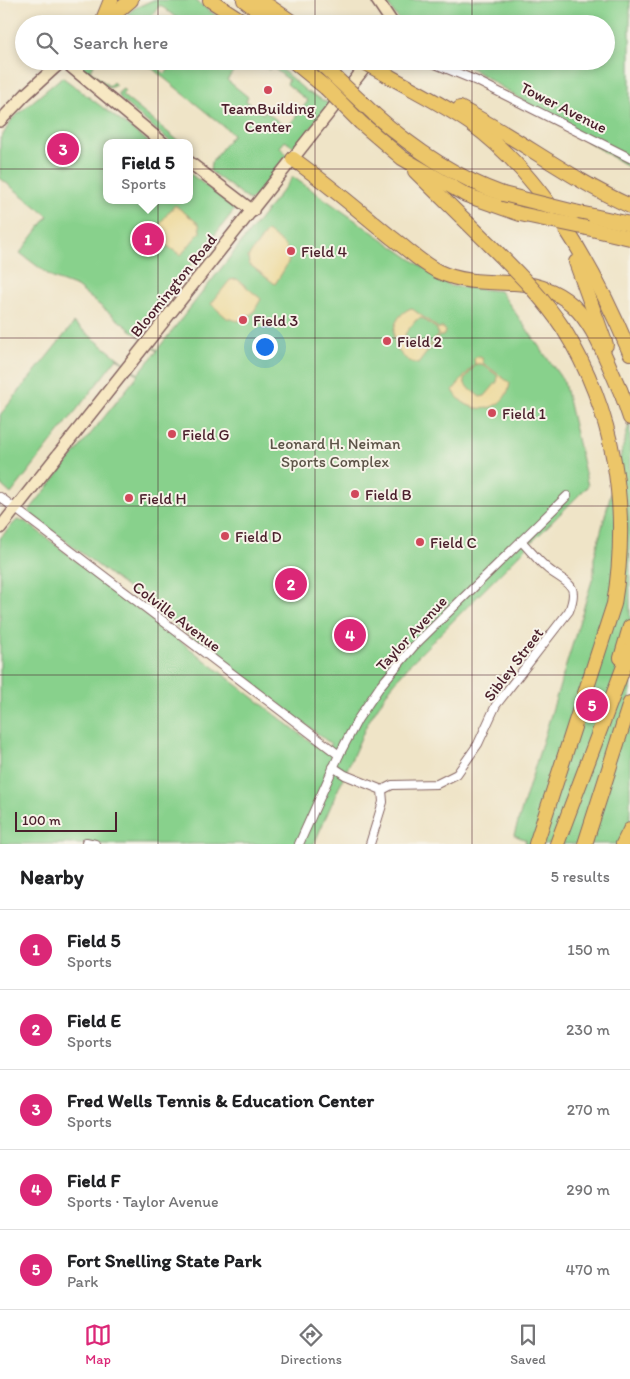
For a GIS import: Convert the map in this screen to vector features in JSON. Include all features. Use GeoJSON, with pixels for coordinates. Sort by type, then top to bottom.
{"type":"FeatureCollection","features":[{"type":"Feature","properties":{"kind":"highway"},"geometry":{"type":"LineString","coordinates":[[105,15],[111,0]]}},
{"type":"Feature","properties":{"kind":"highway"},"geometry":{"type":"LineString","coordinates":[[113,15],[131,0]]}},
{"type":"Feature","properties":{"kind":"highway"},"geometry":{"type":"LineString","coordinates":[[210,0],[233,15]]}},
{"type":"Feature","properties":{"kind":"highway"},"geometry":{"type":"LineString","coordinates":[[225,0],[245,15]]}},
{"type":"Feature","properties":{"kind":"highway"},"geometry":{"type":"LineString","coordinates":[[244,0],[263,15]]}},
{"type":"Feature","properties":{"kind":"highway"},"geometry":{"type":"LineString","coordinates":[[260,0],[282,15]]}},
{"type":"Feature","properties":{"kind":"highway"},"geometry":{"type":"LineString","coordinates":[[277,0],[294,15]]}},
{"type":"Feature","properties":{"kind":"highway"},"geometry":{"type":"LineString","coordinates":[[309,70],[330,82]]}},
{"type":"Feature","properties":{"kind":"highway"},"geometry":{"type":"LineString","coordinates":[[313,70],[436,162],[475,183],[503,194],[630,224]]}},
{"type":"Feature","properties":{"kind":"highway"},"geometry":{"type":"LineString","coordinates":[[323,70],[361,123],[402,158],[524,278],[548,306],[563,328],[594,384],[613,443],[621,497],[622,526],[614,604],[536,844]]}},
{"type":"Feature","properties":{"kind":"highway"},"geometry":{"type":"LineString","coordinates":[[378,70],[442,106],[496,144],[557,216],[604,297],[630,352]]}},
{"type":"Feature","properties":{"kind":"highway"},"geometry":{"type":"LineString","coordinates":[[387,75],[445,100],[492,125],[573,178],[630,206]]}},
{"type":"Feature","properties":{"kind":"highway"},"geometry":{"type":"LineString","coordinates":[[402,158],[466,195],[520,214],[630,238]]}},
{"type":"Feature","properties":{"kind":"highway"},"geometry":{"type":"LineString","coordinates":[[293,159],[436,270],[466,281],[536,285],[567,298],[581,313],[592,332],[623,397]]}},
{"type":"Feature","properties":{"kind":"highway"},"geometry":{"type":"LineString","coordinates":[[566,232],[594,306],[630,418]]}},
{"type":"Feature","properties":{"kind":"highway"},"geometry":{"type":"LineString","coordinates":[[600,728],[630,627]]}},
{"type":"Feature","properties":{"kind":"highway"},"geometry":{"type":"LineString","coordinates":[[557,844],[630,650]]}},
{"type":"Feature","properties":{"kind":"highway"},"geometry":{"type":"LineString","coordinates":[[586,844],[630,703]]}},
{"type":"Feature","properties":{"kind":"highway"},"geometry":{"type":"LineString","coordinates":[[623,844],[630,830]]}},
{"type":"Feature","properties":{"kind":"street"},"geometry":{"type":"LineString","coordinates":[[377,0],[387,15]]}},
{"type":"Feature","properties":{"kind":"street"},"geometry":{"type":"LineString","coordinates":[[0,121],[53,70]]}},
{"type":"Feature","properties":{"kind":"street"},"geometry":{"type":"LineString","coordinates":[[74,70],[158,139]]}},
{"type":"Feature","properties":{"kind":"street","name":"Bloomington Road"},"geometry":{"type":"LineString","coordinates":[[0,528],[363,70]]}},
{"type":"Feature","properties":{"kind":"street","name":"Tower Avenue"},"geometry":{"type":"LineString","coordinates":[[450,70],[477,81],[630,158]]}},
{"type":"Feature","properties":{"kind":"street"},"geometry":{"type":"LineString","coordinates":[[193,165],[253,211]]}},
{"type":"Feature","properties":{"kind":"street","name":"Taylor Avenue"},"geometry":{"type":"LineString","coordinates":[[300,844],[339,755],[358,719],[381,685],[414,646],[567,496]]}},
{"type":"Feature","properties":{"kind":"street","name":"Colville Avenue"},"geometry":{"type":"LineString","coordinates":[[0,497],[339,755]]}},
{"type":"Feature","properties":{"kind":"street","name":"Sibley Street"},"geometry":{"type":"LineString","coordinates":[[382,790],[392,785],[437,784],[457,774],[478,744],[496,705],[569,611],[574,599],[572,587],[561,576],[549,569],[520,541]]}},
{"type":"Feature","properties":{"kind":"street"},"geometry":{"type":"LineString","coordinates":[[333,767],[345,775],[382,790],[383,802],[370,844]]}},
{"type":"Feature","properties":{"kind":"street"},"geometry":{"type":"LineString","coordinates":[[86,842],[95,844]]}},
{"type":"Feature","properties":{"kind":"green space"},"geometry":{"type":"Polygon","coordinates":[[[153,0],[195,0],[215,15],[173,15],[160,5],[152,15],[127,15],[133,9],[153,0]]]}},
{"type":"Feature","properties":{"kind":"green space"},"geometry":{"type":"Polygon","coordinates":[[[385,0],[630,0],[630,168],[474,70],[615,70],[615,15],[396,15],[385,0]]]}},
{"type":"Feature","properties":{"kind":"green space"},"geometry":{"type":"Polygon","coordinates":[[[83,70],[91,70],[109,86],[113,82],[116,85],[109,88],[83,70]]]}},
{"type":"Feature","properties":{"kind":"green space"},"geometry":{"type":"Polygon","coordinates":[[[154,70],[160,70],[165,74],[168,70],[234,70],[227,80],[248,97],[246,101],[263,114],[265,111],[287,128],[308,101],[287,84],[289,80],[276,70],[282,70],[306,91],[330,104],[295,148],[285,141],[280,147],[287,155],[254,198],[249,200],[210,171],[211,163],[233,134],[154,70]]]}},
{"type":"Feature","properties":{"kind":"green space","name":"Leonard H. Neiman Sports Complex"},"geometry":{"type":"Polygon","coordinates":[[[62,77],[145,139],[103,139],[103,204],[193,204],[193,176],[236,208],[136,334],[157,350],[293,177],[450,286],[500,291],[564,382],[588,486],[410,664],[390,688],[367,724],[314,844],[0,844],[0,538],[17,520],[26,522],[325,753],[331,744],[28,512],[138,375],[117,358],[11,494],[0,484],[0,415],[74,323],[138,374],[157,351],[77,287],[53,278],[20,253],[48,216],[0,178],[0,140],[12,119],[62,77]]]}},
{"type":"Feature","properties":{"kind":"green space"},"geometry":{"type":"Polygon","coordinates":[[[123,89],[125,91],[122,95],[176,139],[167,139],[121,100],[118,93],[123,89]]]}},
{"type":"Feature","properties":{"kind":"green space"},"geometry":{"type":"Polygon","coordinates":[[[630,420],[630,844],[525,844],[526,840],[514,835],[594,574],[594,558],[630,420]]]}},
{"type":"Feature","properties":{"kind":"sand"},"geometry":{"type":"Polygon","coordinates":[[[175,205],[199,224],[200,232],[181,255],[164,243],[158,233],[162,221],[175,205]]]}},
{"type":"Feature","properties":{"kind":"sand"},"geometry":{"type":"Polygon","coordinates":[[[267,231],[284,245],[289,255],[289,260],[275,284],[249,264],[248,257],[267,231]]]}},
{"type":"Feature","properties":{"kind":"sand"},"geometry":{"type":"Polygon","coordinates":[[[237,279],[261,299],[253,313],[238,321],[227,318],[211,304],[230,280],[237,279]]]}},
{"type":"Feature","properties":{"kind":"sand"},"geometry":{"type":"Polygon","coordinates":[[[411,308],[438,328],[444,328],[443,336],[439,336],[418,364],[401,354],[396,347],[394,329],[402,314],[411,308]],[[422,318],[416,320],[405,334],[406,339],[419,349],[426,350],[438,335],[437,329],[422,318]]]}},
{"type":"Feature","properties":{"kind":"sand"},"geometry":{"type":"Polygon","coordinates":[[[477,356],[482,358],[483,363],[510,383],[507,393],[494,406],[476,408],[467,405],[459,399],[453,390],[475,364],[474,359],[477,356]],[[476,364],[464,380],[466,386],[480,397],[485,396],[497,382],[498,376],[482,364],[476,364]]]}},
{"type":"Feature","properties":{"kind":"place","name":"TeamBuilding Center"},"geometry":{"type":"Point","coordinates":[268,90]}},
{"type":"Feature","properties":{"kind":"place","name":"Fred Wells Tennis & Education Center"},"geometry":{"type":"Point","coordinates":[63,149]}},
{"type":"Feature","properties":{"kind":"place","name":"Field 5"},"geometry":{"type":"Point","coordinates":[148,239]}},
{"type":"Feature","properties":{"kind":"place","name":"Field 4"},"geometry":{"type":"Point","coordinates":[291,251]}},
{"type":"Feature","properties":{"kind":"place","name":"Field 3"},"geometry":{"type":"Point","coordinates":[243,320]}},
{"type":"Feature","properties":{"kind":"place","name":"Field 2"},"geometry":{"type":"Point","coordinates":[387,341]}},
{"type":"Feature","properties":{"kind":"place","name":"Field 1"},"geometry":{"type":"Point","coordinates":[492,413]}},
{"type":"Feature","properties":{"kind":"place","name":"Field G"},"geometry":{"type":"Point","coordinates":[172,434]}},
{"type":"Feature","properties":{"kind":"place","name":"Field B"},"geometry":{"type":"Point","coordinates":[355,494]}},
{"type":"Feature","properties":{"kind":"place","name":"Field H"},"geometry":{"type":"Point","coordinates":[129,498]}},
{"type":"Feature","properties":{"kind":"place","name":"Field D"},"geometry":{"type":"Point","coordinates":[225,536]}},
{"type":"Feature","properties":{"kind":"place","name":"Field C"},"geometry":{"type":"Point","coordinates":[420,542]}},
{"type":"Feature","properties":{"kind":"place","name":"Field E"},"geometry":{"type":"Point","coordinates":[291,584]}},
{"type":"Feature","properties":{"kind":"place","name":"Field F"},"geometry":{"type":"Point","coordinates":[350,635]}},
{"type":"Feature","properties":{"kind":"place","name":"Fort Snelling State Park"},"geometry":{"type":"Point","coordinates":[592,705]}}]}
